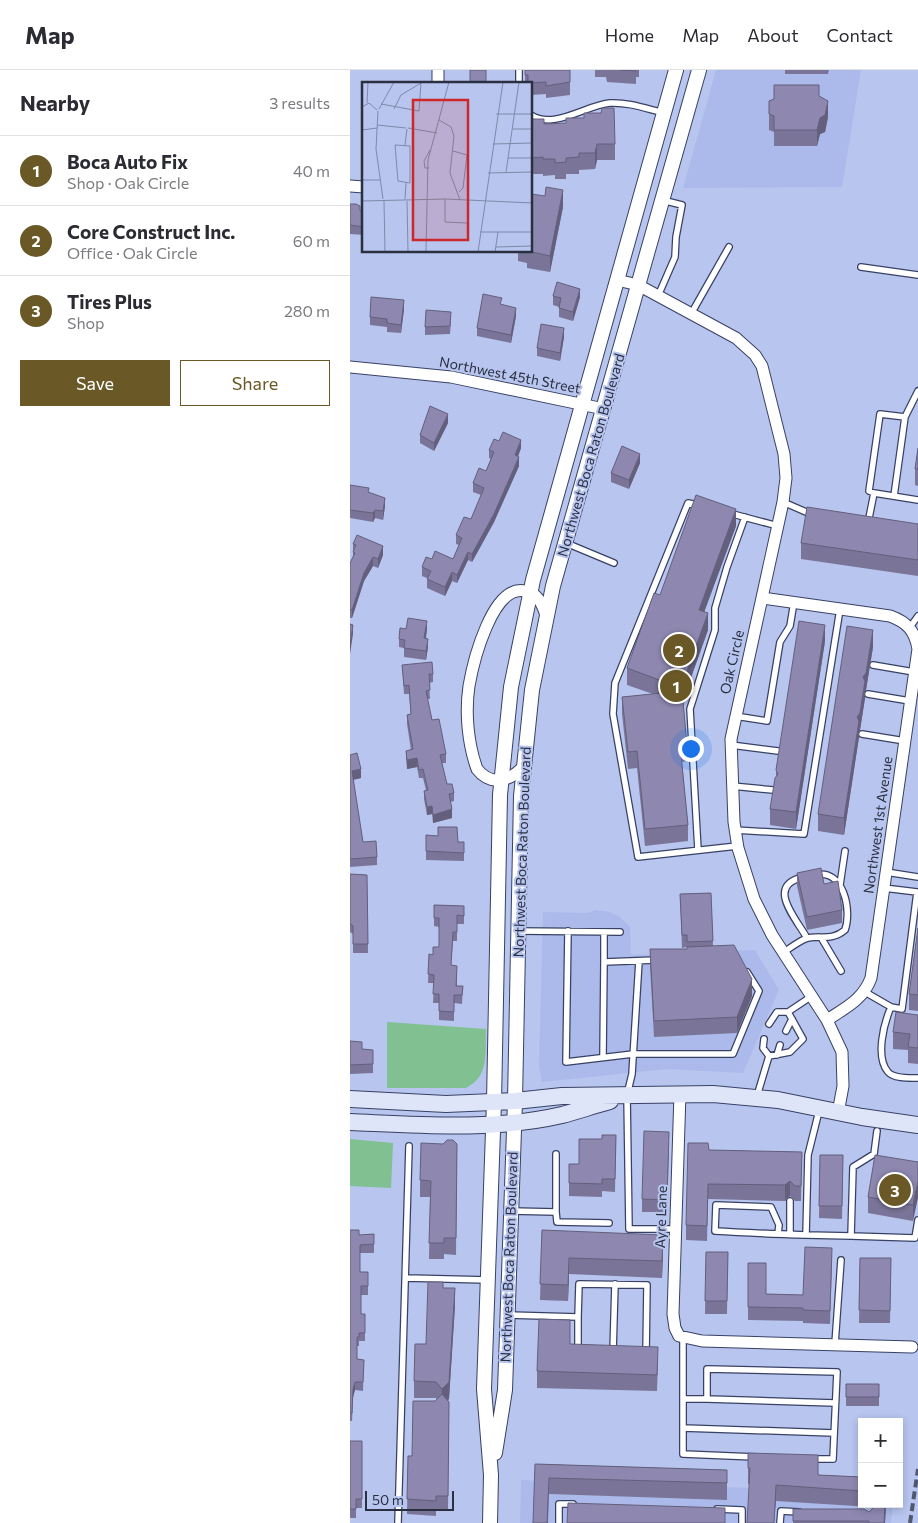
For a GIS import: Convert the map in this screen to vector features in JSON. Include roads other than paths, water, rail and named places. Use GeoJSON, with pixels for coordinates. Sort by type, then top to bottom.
{"type":"FeatureCollection","features":[{"type":"Feature","properties":{"kind":"main road"},"geometry":{"type":"LineString","coordinates":[[350,1099],[424,1103],[494,1102],[562,1096],[680,1093],[757,1098],[918,1125]]}},
{"type":"Feature","properties":{"kind":"main road"},"geometry":{"type":"LineString","coordinates":[[350,1122],[437,1126],[514,1122],[562,1115],[628,1095]]}},
{"type":"Feature","properties":{"kind":"street","name":"Northwest Boca Raton Boulevard"},"geometry":{"type":"LineString","coordinates":[[490,1523],[491,1475],[484,1389],[494,1102],[501,781],[511,687],[530,592],[676,70]]}},
{"type":"Feature","properties":{"kind":"street","name":"Northwest Boca Raton Boulevard"},"geometry":{"type":"LineString","coordinates":[[491,1475],[505,1390],[515,1101],[523,767],[532,690],[546,615],[699,70]]}},
{"type":"Feature","properties":{"kind":"street"},"geometry":{"type":"LineString","coordinates":[[664,113],[685,119]]}},
{"type":"Feature","properties":{"kind":"street","name":"Oak Circle"},"geometry":{"type":"LineString","coordinates":[[617,280],[638,285],[746,345],[762,366],[784,454],[786,478],[778,526],[735,716],[731,745],[735,830],[737,846],[754,900],[827,1020],[844,1059],[842,1091],[838,1113]]}},
{"type":"Feature","properties":{"kind":"street","name":"Northwest 45th Street"},"geometry":{"type":"LineString","coordinates":[[350,367],[451,377],[604,409]]}},
{"type":"Feature","properties":{"kind":"street"},"geometry":{"type":"LineString","coordinates":[[523,767],[515,775],[501,781],[488,778],[477,769],[468,717],[469,687],[483,635],[499,602],[517,590],[530,592],[537,596],[546,615]]}},
{"type":"Feature","properties":{"kind":"street"},"geometry":{"type":"LineString","coordinates":[[762,598],[840,609],[906,624]]}},
{"type":"Feature","properties":{"kind":"street","name":"Northwest 1st Avenue"},"geometry":{"type":"LineString","coordinates":[[865,992],[871,978],[916,670],[916,638],[906,624]]}},
{"type":"Feature","properties":{"kind":"street"},"geometry":{"type":"LineString","coordinates":[[827,1020],[860,998],[865,992]]}},
{"type":"Feature","properties":{"kind":"street","name":"Ayre Lane"},"geometry":{"type":"LineString","coordinates":[[680,1093],[673,1314],[677,1333],[683,1338]]}},
{"type":"Feature","properties":{"kind":"street"},"geometry":{"type":"LineString","coordinates":[[683,1338],[702,1341],[912,1347]]}},
{"type":"Feature","properties":{"kind":"lane"},"geometry":{"type":"LineString","coordinates":[[532,115],[541,119],[563,117],[609,103],[635,106],[664,113]]}},
{"type":"Feature","properties":{"kind":"lane"},"geometry":{"type":"LineString","coordinates":[[658,296],[675,257],[676,237],[682,206],[662,200]]}},
{"type":"Feature","properties":{"kind":"lane"},"geometry":{"type":"LineString","coordinates":[[691,314],[729,247]]}},
{"type":"Feature","properties":{"kind":"lane"},"geometry":{"type":"LineString","coordinates":[[861,267],[918,275]]}},
{"type":"Feature","properties":{"kind":"lane"},"geometry":{"type":"LineString","coordinates":[[894,496],[906,417],[918,391]]}},
{"type":"Feature","properties":{"kind":"lane"},"geometry":{"type":"LineString","coordinates":[[906,417],[880,414],[869,491],[918,500]]}},
{"type":"Feature","properties":{"kind":"lane"},"geometry":{"type":"LineString","coordinates":[[868,524],[874,493]]}},
{"type":"Feature","properties":{"kind":"lane"},"geometry":{"type":"LineString","coordinates":[[707,508],[688,502],[615,683],[612,714],[638,857],[737,846]]}},
{"type":"Feature","properties":{"kind":"lane"},"geometry":{"type":"LineString","coordinates":[[783,502],[792,504],[801,511],[818,516]]}},
{"type":"Feature","properties":{"kind":"lane"},"geometry":{"type":"LineString","coordinates":[[726,512],[778,526]]}},
{"type":"Feature","properties":{"kind":"lane"},"geometry":{"type":"LineString","coordinates":[[698,850],[690,709],[715,630],[715,608],[745,517]]}},
{"type":"Feature","properties":{"kind":"lane"},"geometry":{"type":"LineString","coordinates":[[860,522],[877,525]]}},
{"type":"Feature","properties":{"kind":"lane"},"geometry":{"type":"LineString","coordinates":[[566,543],[614,563]]}},
{"type":"Feature","properties":{"kind":"lane"},"geometry":{"type":"LineString","coordinates":[[735,716],[767,721],[780,642],[790,626],[794,602]]}},
{"type":"Feature","properties":{"kind":"lane"},"geometry":{"type":"LineString","coordinates":[[735,830],[804,834],[840,609]]}},
{"type":"Feature","properties":{"kind":"lane"},"geometry":{"type":"LineString","coordinates":[[906,624],[918,616]]}},
{"type":"Feature","properties":{"kind":"lane"},"geometry":{"type":"LineString","coordinates":[[873,665],[916,670]]}},
{"type":"Feature","properties":{"kind":"lane"},"geometry":{"type":"LineString","coordinates":[[868,694],[910,701]]}},
{"type":"Feature","properties":{"kind":"lane"},"geometry":{"type":"LineString","coordinates":[[862,734],[905,741]]}},
{"type":"Feature","properties":{"kind":"lane"},"geometry":{"type":"LineString","coordinates":[[731,745],[778,751]]}},
{"type":"Feature","properties":{"kind":"lane"},"geometry":{"type":"LineString","coordinates":[[732,786],[773,790]]}},
{"type":"Feature","properties":{"kind":"lane"},"geometry":{"type":"LineString","coordinates":[[840,885],[845,851]]}},
{"type":"Feature","properties":{"kind":"lane"},"geometry":{"type":"LineString","coordinates":[[886,872],[918,877]]}},
{"type":"Feature","properties":{"kind":"lane"},"geometry":{"type":"LineString","coordinates":[[784,952],[807,938],[822,939],[840,934],[845,930],[848,923],[845,896],[840,885],[830,877],[820,874],[791,880],[786,884],[784,898],[807,938]]}},
{"type":"Feature","properties":{"kind":"lane"},"geometry":{"type":"LineString","coordinates":[[865,992],[902,1012],[917,892],[884,888]]}},
{"type":"Feature","properties":{"kind":"lane"},"geometry":{"type":"LineString","coordinates":[[518,931],[620,932]]}},
{"type":"Feature","properties":{"kind":"lane"},"geometry":{"type":"LineString","coordinates":[[568,931],[566,1062],[603,1056],[633,1054],[733,1054],[759,991],[745,968]]}},
{"type":"Feature","properties":{"kind":"lane"},"geometry":{"type":"LineString","coordinates":[[603,1056],[604,932]]}},
{"type":"Feature","properties":{"kind":"lane"},"geometry":{"type":"LineString","coordinates":[[822,939],[841,971]]}},
{"type":"Feature","properties":{"kind":"lane"},"geometry":{"type":"LineString","coordinates":[[604,962],[659,960]]}},
{"type":"Feature","properties":{"kind":"lane"},"geometry":{"type":"LineString","coordinates":[[639,961],[633,1054],[628,1095],[629,1229],[676,1229]]}},
{"type":"Feature","properties":{"kind":"lane"},"geometry":{"type":"LineString","coordinates":[[770,1024],[777,1012],[788,1012],[812,996]]}},
{"type":"Feature","properties":{"kind":"lane"},"geometry":{"type":"LineString","coordinates":[[891,1007],[881,1035],[884,1063],[887,1072],[894,1076],[918,1078]]}},
{"type":"Feature","properties":{"kind":"lane"},"geometry":{"type":"LineString","coordinates":[[769,1056],[790,1052],[803,1038],[788,1012]]}},
{"type":"Feature","properties":{"kind":"lane"},"geometry":{"type":"LineString","coordinates":[[786,1031],[792,1019]]}},
{"type":"Feature","properties":{"kind":"lane"},"geometry":{"type":"LineString","coordinates":[[764,1039],[763,1048],[769,1056]]}},
{"type":"Feature","properties":{"kind":"lane"},"geometry":{"type":"LineString","coordinates":[[777,1055],[780,1045]]}},
{"type":"Feature","properties":{"kind":"lane"},"geometry":{"type":"LineString","coordinates":[[757,1098],[769,1056]]}},
{"type":"Feature","properties":{"kind":"lane"},"geometry":{"type":"LineString","coordinates":[[806,1235],[808,1159],[819,1109]]}},
{"type":"Feature","properties":{"kind":"lane"},"geometry":{"type":"LineString","coordinates":[[851,1236],[853,1167],[874,1154],[878,1131]]}},
{"type":"Feature","properties":{"kind":"lane"},"geometry":{"type":"LineString","coordinates":[[398,1523],[409,1146]]}},
{"type":"Feature","properties":{"kind":"lane"},"geometry":{"type":"LineString","coordinates":[[556,1154],[557,1222],[609,1222]]}},
{"type":"Feature","properties":{"kind":"lane"},"geometry":{"type":"LineString","coordinates":[[800,1159],[808,1159]]}},
{"type":"Feature","properties":{"kind":"lane"},"geometry":{"type":"LineString","coordinates":[[861,1163],[870,1164]]}},
{"type":"Feature","properties":{"kind":"lane"},"geometry":{"type":"LineString","coordinates":[[790,1201],[790,1234]]}},
{"type":"Feature","properties":{"kind":"lane"},"geometry":{"type":"LineString","coordinates":[[778,1234],[779,1225],[771,1207],[716,1205],[715,1231],[778,1234],[790,1234],[806,1235],[915,1238],[918,1220]]}},
{"type":"Feature","properties":{"kind":"lane"},"geometry":{"type":"LineString","coordinates":[[511,1211],[556,1212]]}},
{"type":"Feature","properties":{"kind":"lane"},"geometry":{"type":"LineString","coordinates":[[835,1344],[841,1260]]}},
{"type":"Feature","properties":{"kind":"lane"},"geometry":{"type":"LineString","coordinates":[[406,1278],[488,1280]]}},
{"type":"Feature","properties":{"kind":"lane"},"geometry":{"type":"LineString","coordinates":[[586,1353],[578,1353],[579,1284],[647,1285],[646,1355],[638,1355]]}},
{"type":"Feature","properties":{"kind":"lane"},"geometry":{"type":"LineString","coordinates":[[613,1354],[615,1284]]}},
{"type":"Feature","properties":{"kind":"lane"},"geometry":{"type":"LineString","coordinates":[[507,1315],[578,1317]]}},
{"type":"Feature","properties":{"kind":"lane"},"geometry":{"type":"LineString","coordinates":[[683,1338],[684,1399],[682,1454],[767,1457]]}},
{"type":"Feature","properties":{"kind":"lane"},"geometry":{"type":"LineString","coordinates":[[604,1354],[621,1354]]}},
{"type":"Feature","properties":{"kind":"lane"},"geometry":{"type":"LineString","coordinates":[[707,1399],[707,1369],[837,1372],[833,1460],[805,1458]]}},
{"type":"Feature","properties":{"kind":"lane"},"geometry":{"type":"LineString","coordinates":[[684,1399],[835,1403]]}},
{"type":"Feature","properties":{"kind":"lane"},"geometry":{"type":"LineString","coordinates":[[683,1428],[834,1433]]}},
{"type":"Feature","properties":{"kind":"lane"},"geometry":{"type":"LineString","coordinates":[[559,1523],[559,1504],[579,1505]]}},
{"type":"Feature","properties":{"kind":"lane"},"geometry":{"type":"LineString","coordinates":[[713,1509],[742,1510],[742,1523]]}},
{"type":"Feature","properties":{"kind":"lane"},"geometry":{"type":"LineString","coordinates":[[780,1523],[780,1511],[810,1512]]}},
{"type":"Feature","properties":{"kind":"railway"},"geometry":{"type":"LineString","coordinates":[[910,1523],[918,1469]]}},
{"type":"Feature","properties":{"kind":"place","name":"Core Construct Inc."},"geometry":{"type":"Point","coordinates":[679,650]}},
{"type":"Feature","properties":{"kind":"place","name":"Boca Auto Fix"},"geometry":{"type":"Point","coordinates":[676,686]}},
{"type":"Feature","properties":{"kind":"place","name":"Tires Plus"},"geometry":{"type":"Point","coordinates":[895,1190]}}]}
